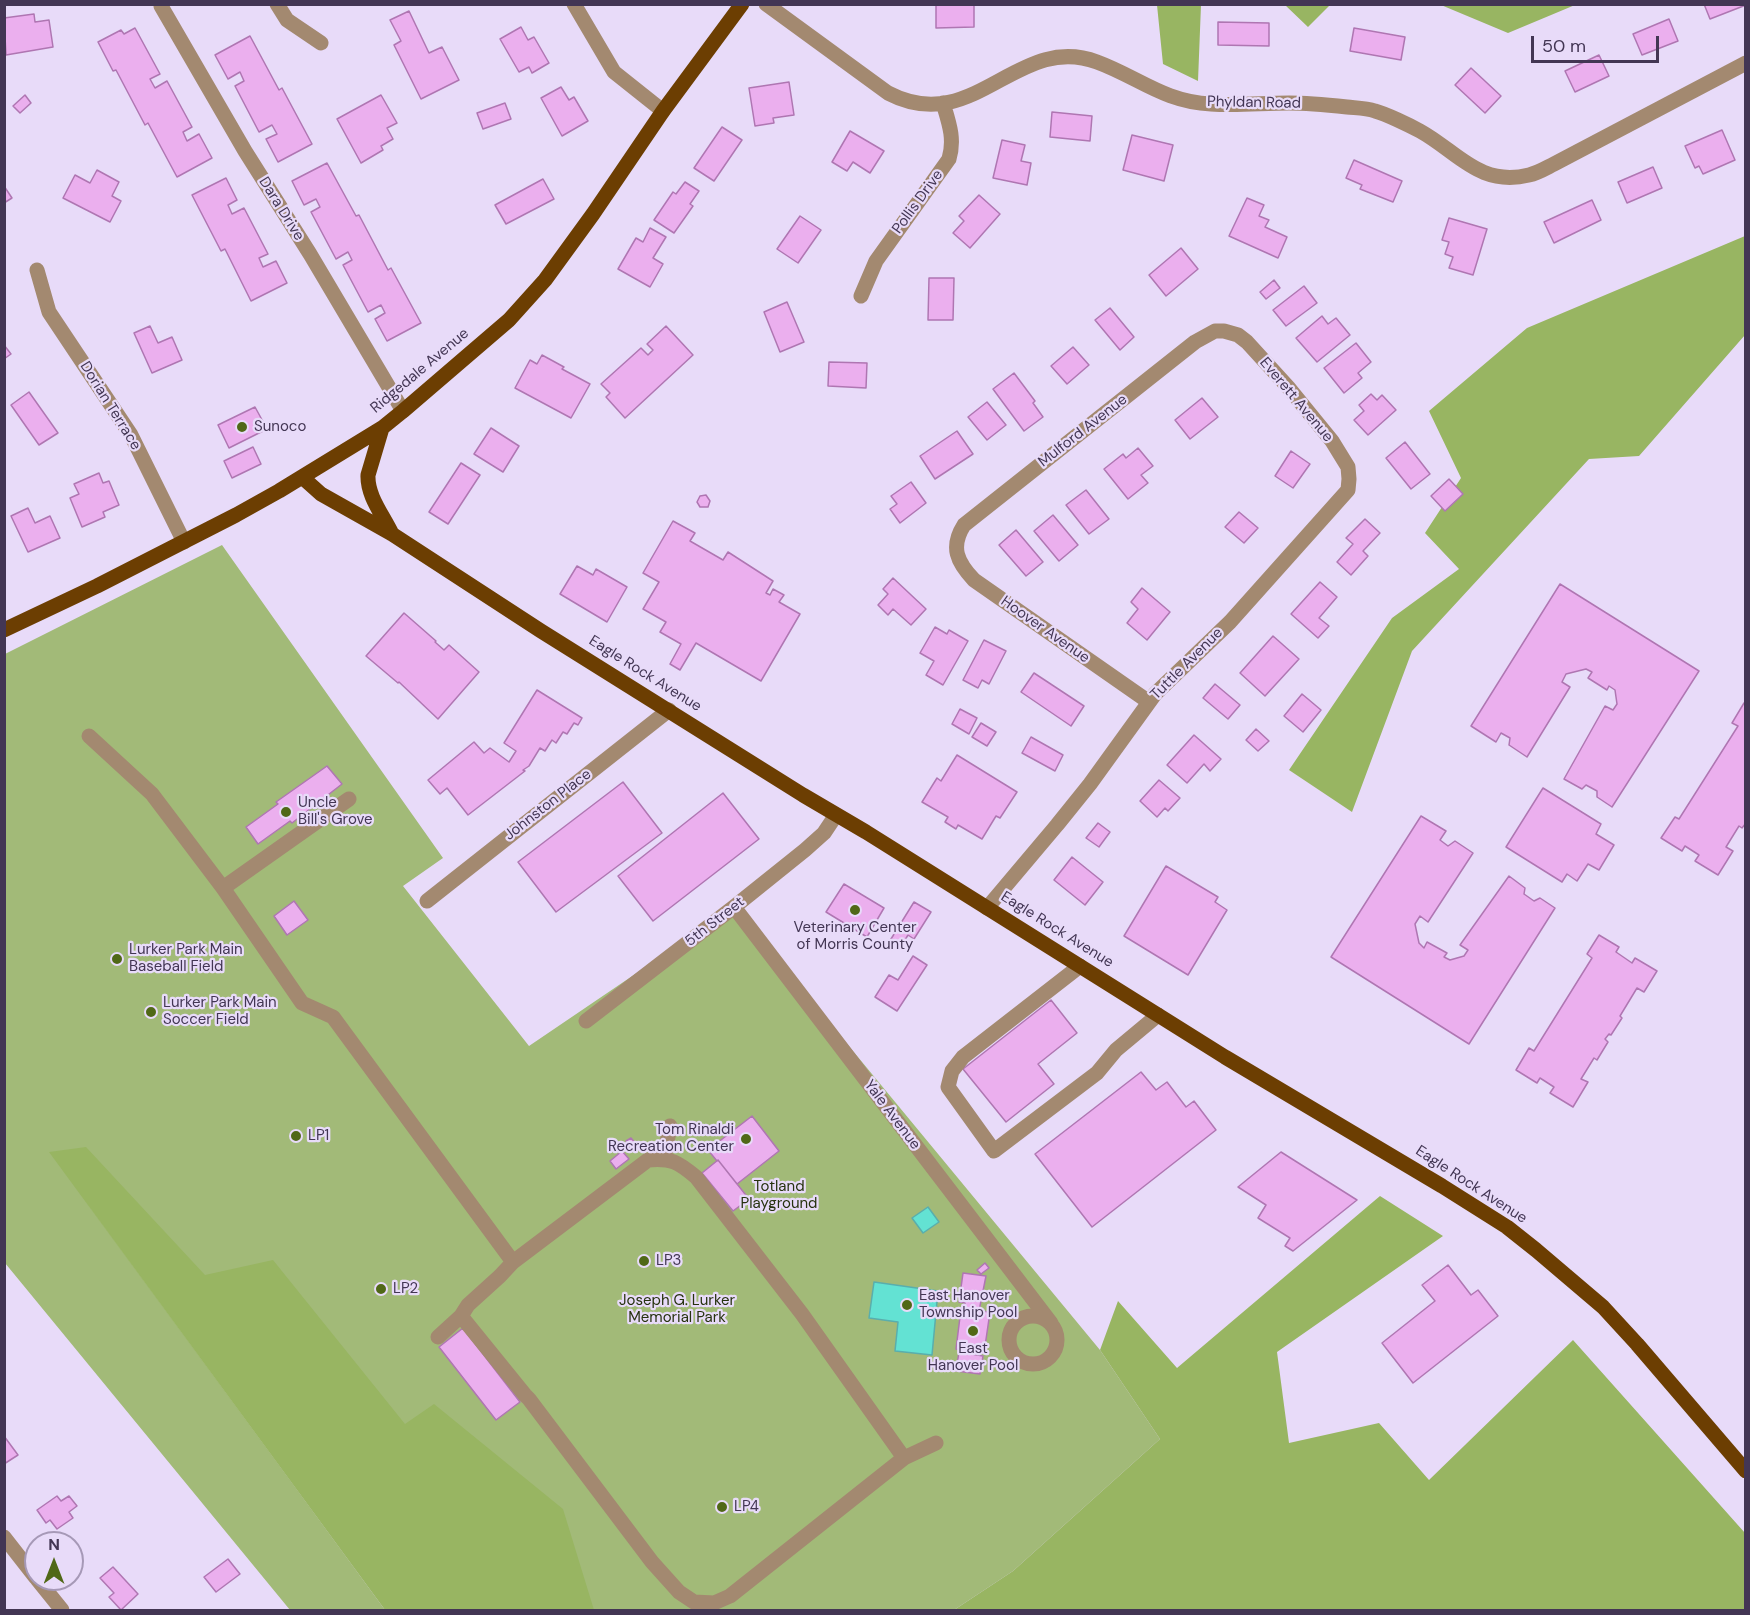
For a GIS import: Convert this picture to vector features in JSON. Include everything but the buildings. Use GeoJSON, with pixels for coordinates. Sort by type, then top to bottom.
{"type":"FeatureCollection","features":[{"type":"Feature","properties":{"kind":"main road","name":"Ridgedale Avenue"},"geometry":{"type":"LineString","coordinates":[[4,630],[236,515],[382,428],[403,411],[522,306],[545,280],[663,111],[742,4]]}},
{"type":"Feature","properties":{"kind":"main road"},"geometry":{"type":"LineString","coordinates":[[382,428],[367,482],[370,494],[392,534]]}},
{"type":"Feature","properties":{"kind":"main road","name":"Eagle Rock Avenue"},"geometry":{"type":"LineString","coordinates":[[302,477],[321,494],[392,534],[541,631],[836,815],[1225,1057],[1507,1227],[1603,1307],[1746,1471]]}},
{"type":"Feature","properties":{"kind":"street"},"geometry":{"type":"LineString","coordinates":[[277,4],[287,20],[321,43]]}},
{"type":"Feature","properties":{"kind":"street"},"geometry":{"type":"LineString","coordinates":[[574,4],[614,72],[663,111]]}},
{"type":"Feature","properties":{"kind":"street","name":"Phyldan Road"},"geometry":{"type":"LineString","coordinates":[[766,4],[888,93],[920,104],[944,103],[977,93],[1043,59],[1078,57],[1100,62],[1177,99],[1210,104],[1326,105],[1375,111],[1421,131],[1460,160],[1483,173],[1505,178],[1530,175],[1554,164],[1746,63]]}},
{"type":"Feature","properties":{"kind":"street","name":"Dara Drive"},"geometry":{"type":"LineString","coordinates":[[161,6],[245,152],[310,254],[403,411]]}},
{"type":"Feature","properties":{"kind":"street","name":"Pollis Drive"},"geometry":{"type":"LineString","coordinates":[[861,296],[876,261],[949,159],[952,136],[944,103]]}},
{"type":"Feature","properties":{"kind":"street","name":"Dorian Terrace"},"geometry":{"type":"LineString","coordinates":[[37,270],[49,312],[131,435],[184,542]]}},
{"type":"Feature","properties":{"kind":"street","name":"Mulford Avenue"},"geometry":{"type":"LineString","coordinates":[[956,547],[958,535],[964,525],[1195,342],[1215,332],[1224,332]]}},
{"type":"Feature","properties":{"kind":"street","name":"Everett Avenue"},"geometry":{"type":"LineString","coordinates":[[1224,332],[1238,334],[1288,387],[1332,441],[1347,467],[1349,483]]}},
{"type":"Feature","properties":{"kind":"street","name":"Tuttle Avenue"},"geometry":{"type":"LineString","coordinates":[[987,908],[1090,784],[1155,694],[1230,622],[1348,490],[1349,483]]}},
{"type":"Feature","properties":{"kind":"street","name":"Hoover Avenue"},"geometry":{"type":"LineString","coordinates":[[956,547],[963,569],[974,580],[1149,702]]}},
{"type":"Feature","properties":{"kind":"street","name":"Johnston Place"},"geometry":{"type":"LineString","coordinates":[[427,901],[669,710]]}},
{"type":"Feature","properties":{"kind":"street"},"geometry":{"type":"LineString","coordinates":[[89,736],[152,794],[223,888],[302,1003],[333,1017],[513,1262]]}},
{"type":"Feature","properties":{"kind":"street"},"geometry":{"type":"LineString","coordinates":[[223,888],[349,799]]}},
{"type":"Feature","properties":{"kind":"street","name":"5th Street"},"geometry":{"type":"LineString","coordinates":[[586,1021],[734,907],[824,833],[836,815]]}},
{"type":"Feature","properties":{"kind":"street","name":"Yale Avenue"},"geometry":{"type":"LineString","coordinates":[[734,907],[1051,1323]]}},
{"type":"Feature","properties":{"kind":"street"},"geometry":{"type":"LineString","coordinates":[[1080,966],[963,1057],[952,1071],[948,1087],[994,1150],[1096,1072],[1116,1050],[1158,1015]]}},
{"type":"Feature","properties":{"kind":"street"},"geometry":{"type":"LineString","coordinates":[[664,1159],[670,1126]]}},
{"type":"Feature","properties":{"kind":"street"},"geometry":{"type":"LineString","coordinates":[[438,1337],[513,1262],[648,1160],[664,1159],[682,1165],[696,1177],[802,1314],[904,1458]]}},
{"type":"Feature","properties":{"kind":"street"},"geometry":{"type":"LineString","coordinates":[[461,1316],[530,1399],[652,1562],[679,1592],[694,1602],[714,1603],[730,1596],[904,1458],[936,1443]]}},
{"type":"Feature","properties":{"kind":"street"},"geometry":{"type":"LineString","coordinates":[[4,1537],[24,1562]]}},
{"type":"Feature","properties":{"kind":"street"},"geometry":{"type":"LineString","coordinates":[[47,1591],[62,1611]]}},
{"type":"Feature","properties":{"kind":"green space","name":"Joseph G. Lurker Memorial Park"},"geometry":{"type":"Polygon","coordinates":[[[222,545],[443,858],[403,886],[529,1046],[734,907],[1100,1350],[1160,1439],[1013,1571],[954,1610],[395,1610],[85,1200],[385,1610],[290,1610],[5,1263],[5,654],[222,545]]]}},
{"type":"Feature","properties":{"kind":"shaded area"},"geometry":{"type":"Polygon","coordinates":[[[1157,5],[1201,5],[1198,81],[1163,64],[1157,5]]]}},
{"type":"Feature","properties":{"kind":"shaded area"},"geometry":{"type":"Polygon","coordinates":[[[1285,5],[1330,5],[1308,27],[1285,5]]]}},
{"type":"Feature","properties":{"kind":"shaded area"},"geometry":{"type":"Polygon","coordinates":[[[1441,5],[1575,5],[1508,33],[1441,5]]]}},
{"type":"Feature","properties":{"kind":"shaded area"},"geometry":{"type":"Polygon","coordinates":[[[1745,236],[1745,335],[1639,456],[1589,459],[1412,651],[1352,812],[1289,770],[1392,618],[1459,569],[1425,533],[1461,478],[1429,411],[1527,328],[1745,236]]]}},
{"type":"Feature","properties":{"kind":"shaded area"},"geometry":{"type":"Polygon","coordinates":[[[86,1147],[205,1275],[273,1260],[405,1424],[434,1404],[563,1509],[594,1610],[385,1610],[49,1152],[86,1147]]]}},
{"type":"Feature","properties":{"kind":"shaded area"},"geometry":{"type":"Polygon","coordinates":[[[1380,1196],[1443,1236],[1277,1352],[1289,1443],[1379,1423],[1429,1480],[1573,1340],[1745,1533],[1745,1610],[954,1610],[1013,1571],[1160,1439],[1100,1350],[1118,1301],[1177,1368],[1380,1196]]]}},
{"type":"Feature","properties":{"kind":"shaded area"},"geometry":{"type":"Polygon","coordinates":[[[928,1207],[939,1222],[923,1233],[912,1218],[928,1207]]]}},
{"type":"Feature","properties":{"kind":"shaded area"},"geometry":{"type":"Polygon","coordinates":[[[874,1282],[938,1291],[932,1355],[895,1351],[898,1322],[869,1318],[874,1282]]]}},
{"type":"Feature","properties":{"kind":"place","name":"Sunoco"},"geometry":{"type":"Point","coordinates":[242,427]}},
{"type":"Feature","properties":{"kind":"place","name":"Uncle Bill's Grove"},"geometry":{"type":"Point","coordinates":[286,812]}},
{"type":"Feature","properties":{"kind":"place","name":"Veterinary Center of Morris County"},"geometry":{"type":"Point","coordinates":[855,910]}},
{"type":"Feature","properties":{"kind":"place","name":"Lurker Park Main Baseball Field"},"geometry":{"type":"Point","coordinates":[117,959]}},
{"type":"Feature","properties":{"kind":"place","name":"Lurker Park Main Soccer Field"},"geometry":{"type":"Point","coordinates":[151,1012]}},
{"type":"Feature","properties":{"kind":"place","name":"LP1"},"geometry":{"type":"Point","coordinates":[296,1136]}},
{"type":"Feature","properties":{"kind":"place","name":"Tom Rinaldi Recreation Center"},"geometry":{"type":"Point","coordinates":[746,1139]}},
{"type":"Feature","properties":{"kind":"place","name":"LP3"},"geometry":{"type":"Point","coordinates":[644,1261]}},
{"type":"Feature","properties":{"kind":"place","name":"LP2"},"geometry":{"type":"Point","coordinates":[381,1289]}},
{"type":"Feature","properties":{"kind":"place","name":"East Hanover Township Pool"},"geometry":{"type":"Point","coordinates":[907,1305]}},
{"type":"Feature","properties":{"kind":"place","name":"East Hanover Pool"},"geometry":{"type":"Point","coordinates":[973,1331]}},
{"type":"Feature","properties":{"kind":"place","name":"LP4"},"geometry":{"type":"Point","coordinates":[722,1507]}},
{"type":"Feature","properties":{"kind":"park label","name":"Totland Playground"},"geometry":{"type":"Point","coordinates":[779,1196]}}]}
